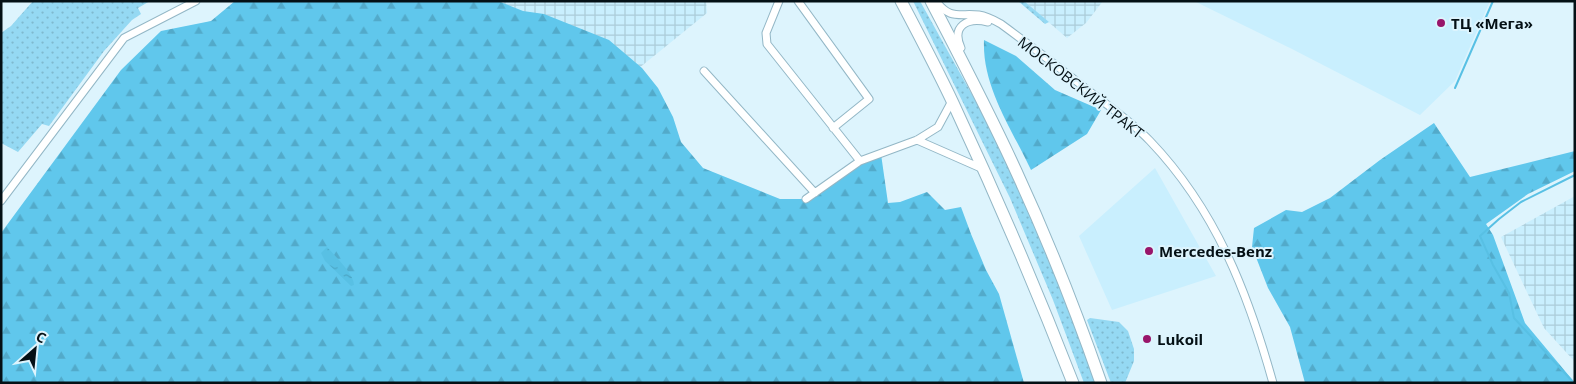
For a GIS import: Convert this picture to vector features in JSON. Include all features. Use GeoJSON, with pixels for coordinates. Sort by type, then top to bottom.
{"type":"FeatureCollection","features":[{"type":"Feature","properties":{"kind":"main road"},"geometry":{"type":"LineString","coordinates":[[902,1],[952,101],[983,169],[1036,288],[1073,383]]}},
{"type":"Feature","properties":{"kind":"main road"},"geometry":{"type":"LineString","coordinates":[[931,1],[969,74],[1020,180],[1075,309],[1101,383]]}},
{"type":"Feature","properties":{"kind":"street"},"geometry":{"type":"LineString","coordinates":[[1,201],[124,38],[196,1]]}},
{"type":"Feature","properties":{"kind":"street"},"geometry":{"type":"LineString","coordinates":[[779,1],[766,33],[767,44],[860,161]]}},
{"type":"Feature","properties":{"kind":"street"},"geometry":{"type":"LineString","coordinates":[[798,1],[869,99],[833,128]]}},
{"type":"Feature","properties":{"kind":"street","name":"МОСКОВСКИЙ ТРАКТ"},"geometry":{"type":"LineString","coordinates":[[936,1],[946,12],[986,16],[1001,24],[1117,113],[1150,141],[1192,192],[1221,240],[1250,305],[1273,383]]}},
{"type":"Feature","properties":{"kind":"street","name":"МОСКОВСКИЙ ТРАКТ"},"geometry":{"type":"LineString","coordinates":[[969,74],[957,36],[958,30],[970,21],[982,20],[1011,32]]}},
{"type":"Feature","properties":{"kind":"street"},"geometry":{"type":"LineString","coordinates":[[704,71],[815,193]]}},
{"type":"Feature","properties":{"kind":"street"},"geometry":{"type":"LineString","coordinates":[[806,199],[860,161],[917,140],[938,127],[952,101]]}},
{"type":"Feature","properties":{"kind":"street"},"geometry":{"type":"LineString","coordinates":[[917,140],[983,169]]}},
{"type":"Feature","properties":{"kind":"shaded area"},"geometry":{"type":"Polygon","coordinates":[[[33,1],[150,1],[138,8],[141,14],[132,20],[104,51],[49,126],[42,124],[18,152],[1,143],[1,33],[11,26],[33,1]]]}},
{"type":"Feature","properties":{"kind":"shaded area"},"geometry":{"type":"Polygon","coordinates":[[[466,1],[706,1],[707,13],[628,77],[466,1]]]}},
{"type":"Feature","properties":{"kind":"shaded area"},"geometry":{"type":"Polygon","coordinates":[[[913,1],[920,1],[985,118],[1021,193],[1072,316],[1095,383],[1084,383],[1053,300],[1010,198],[913,1]]]}},
{"type":"Feature","properties":{"kind":"shaded area"},"geometry":{"type":"Polygon","coordinates":[[[1018,1],[1024,1],[1049,22],[1045,24],[1018,1]]]}},
{"type":"Feature","properties":{"kind":"shaded area"},"geometry":{"type":"Polygon","coordinates":[[[1024,1],[1103,1],[1086,23],[1067,38],[1024,1]]]}},
{"type":"Feature","properties":{"kind":"shaded area"},"geometry":{"type":"Polygon","coordinates":[[[1194,1],[1490,1],[1455,81],[1420,115],[1194,1]]]}},
{"type":"Feature","properties":{"kind":"shaded area"},"geometry":{"type":"Polygon","coordinates":[[[1155,168],[1216,276],[1112,310],[1079,236],[1155,168]]]}},
{"type":"Feature","properties":{"kind":"shaded area"},"geometry":{"type":"Polygon","coordinates":[[[1575,196],[1575,362],[1544,328],[1501,237],[1575,196]]]}},
{"type":"Feature","properties":{"kind":"shaded area"},"geometry":{"type":"Polygon","coordinates":[[[1090,318],[1119,322],[1128,331],[1134,349],[1134,361],[1125,383],[1111,383],[1087,320],[1090,318]]]}},
{"type":"Feature","properties":{"kind":"green space"},"geometry":{"type":"Polygon","coordinates":[[[235,1],[498,1],[523,11],[544,14],[609,40],[642,68],[658,88],[673,117],[681,142],[703,168],[780,199],[806,199],[860,161],[881,154],[888,203],[900,202],[927,192],[945,210],[961,207],[986,270],[999,294],[1024,383],[1,383],[1,233],[121,70],[161,31],[211,21],[235,1]]]}},
{"type":"Feature","properties":{"kind":"green space"},"geometry":{"type":"Polygon","coordinates":[[[984,40],[1016,56],[1055,90],[1101,110],[1087,134],[1031,170],[993,91],[985,57],[984,40]]]}},
{"type":"Feature","properties":{"kind":"green space"},"geometry":{"type":"Polygon","coordinates":[[[1434,123],[1470,177],[1575,151],[1575,171],[1528,194],[1486,224],[1493,235],[1525,323],[1575,383],[1305,383],[1290,327],[1268,288],[1252,247],[1254,228],[1286,210],[1302,212],[1330,198],[1380,160],[1434,123]]]}},
{"type":"Feature","properties":{"kind":"water"},"geometry":{"type":"Polygon","coordinates":[[[327,247],[348,271],[354,285],[351,286],[325,261],[321,253],[327,247]]]}},
{"type":"Feature","properties":{"kind":"waterway"},"geometry":{"type":"LineString","coordinates":[[1455,88],[1493,1]]}},
{"type":"Feature","properties":{"kind":"waterway"},"geometry":{"type":"LineString","coordinates":[[1574,383],[1514,318],[1509,293],[1493,265],[1480,236],[1521,202],[1575,175]]}},
{"type":"Feature","properties":{"kind":"place","name":"ТЦ «Мега»"},"geometry":{"type":"Point","coordinates":[1441,23]}},
{"type":"Feature","properties":{"kind":"place","name":"Mercedes-Benz"},"geometry":{"type":"Point","coordinates":[1149,251]}},
{"type":"Feature","properties":{"kind":"place","name":"Lukoil"},"geometry":{"type":"Point","coordinates":[1147,339]}}]}
